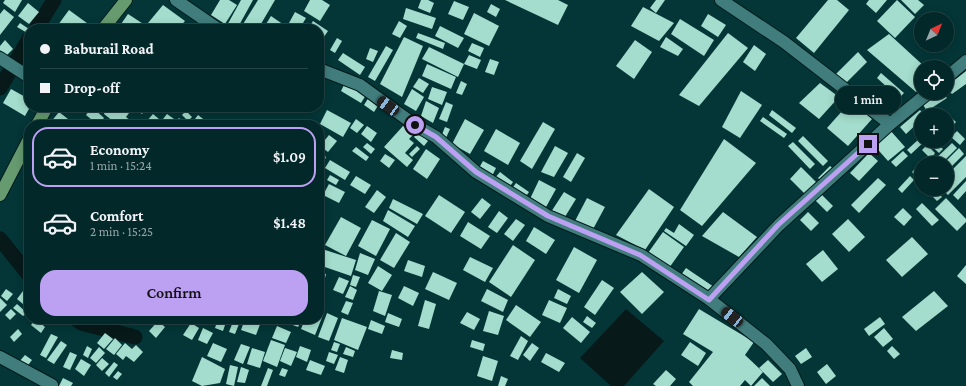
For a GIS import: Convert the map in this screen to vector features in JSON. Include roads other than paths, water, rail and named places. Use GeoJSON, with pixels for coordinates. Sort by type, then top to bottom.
{"type":"FeatureCollection","features":[{"type":"Feature","properties":{"kind":"main road"},"geometry":{"type":"LineString","coordinates":[[107,24],[126,0]]}},
{"type":"Feature","properties":{"kind":"main road"},"geometry":{"type":"LineString","coordinates":[[0,195],[24,149]]}},
{"type":"Feature","properties":{"kind":"street"},"geometry":{"type":"LineString","coordinates":[[176,0],[211,24]]}},
{"type":"Feature","properties":{"kind":"street"},"geometry":{"type":"LineString","coordinates":[[721,0],[784,42],[890,124]]}},
{"type":"Feature","properties":{"kind":"street"},"geometry":{"type":"LineString","coordinates":[[0,58],[24,74]]}},
{"type":"Feature","properties":{"kind":"street"},"geometry":{"type":"LineString","coordinates":[[954,71],[966,61]]}},
{"type":"Feature","properties":{"kind":"street"},"geometry":{"type":"LineString","coordinates":[[324,71],[360,86],[415,125],[436,137],[476,172],[548,216],[640,255],[709,300],[766,344],[790,369],[798,386]]}},
{"type":"Feature","properties":{"kind":"street"},"geometry":{"type":"LineString","coordinates":[[709,300],[778,225],[890,124],[919,100]]}},
{"type":"Feature","properties":{"kind":"street"},"geometry":{"type":"LineString","coordinates":[[0,357],[52,385]]}},
{"type":"Feature","properties":{"kind":"waterway"},"geometry":{"type":"LineString","coordinates":[[39,24],[54,0]]}},
{"type":"Feature","properties":{"kind":"waterway"},"geometry":{"type":"LineString","coordinates":[[0,88],[24,47]]}},
{"type":"Feature","properties":{"kind":"waterway"},"geometry":{"type":"LineString","coordinates":[[0,239],[24,269]]}},
{"type":"Feature","properties":{"kind":"waterway"},"geometry":{"type":"LineString","coordinates":[[85,324],[135,337]]}}]}
